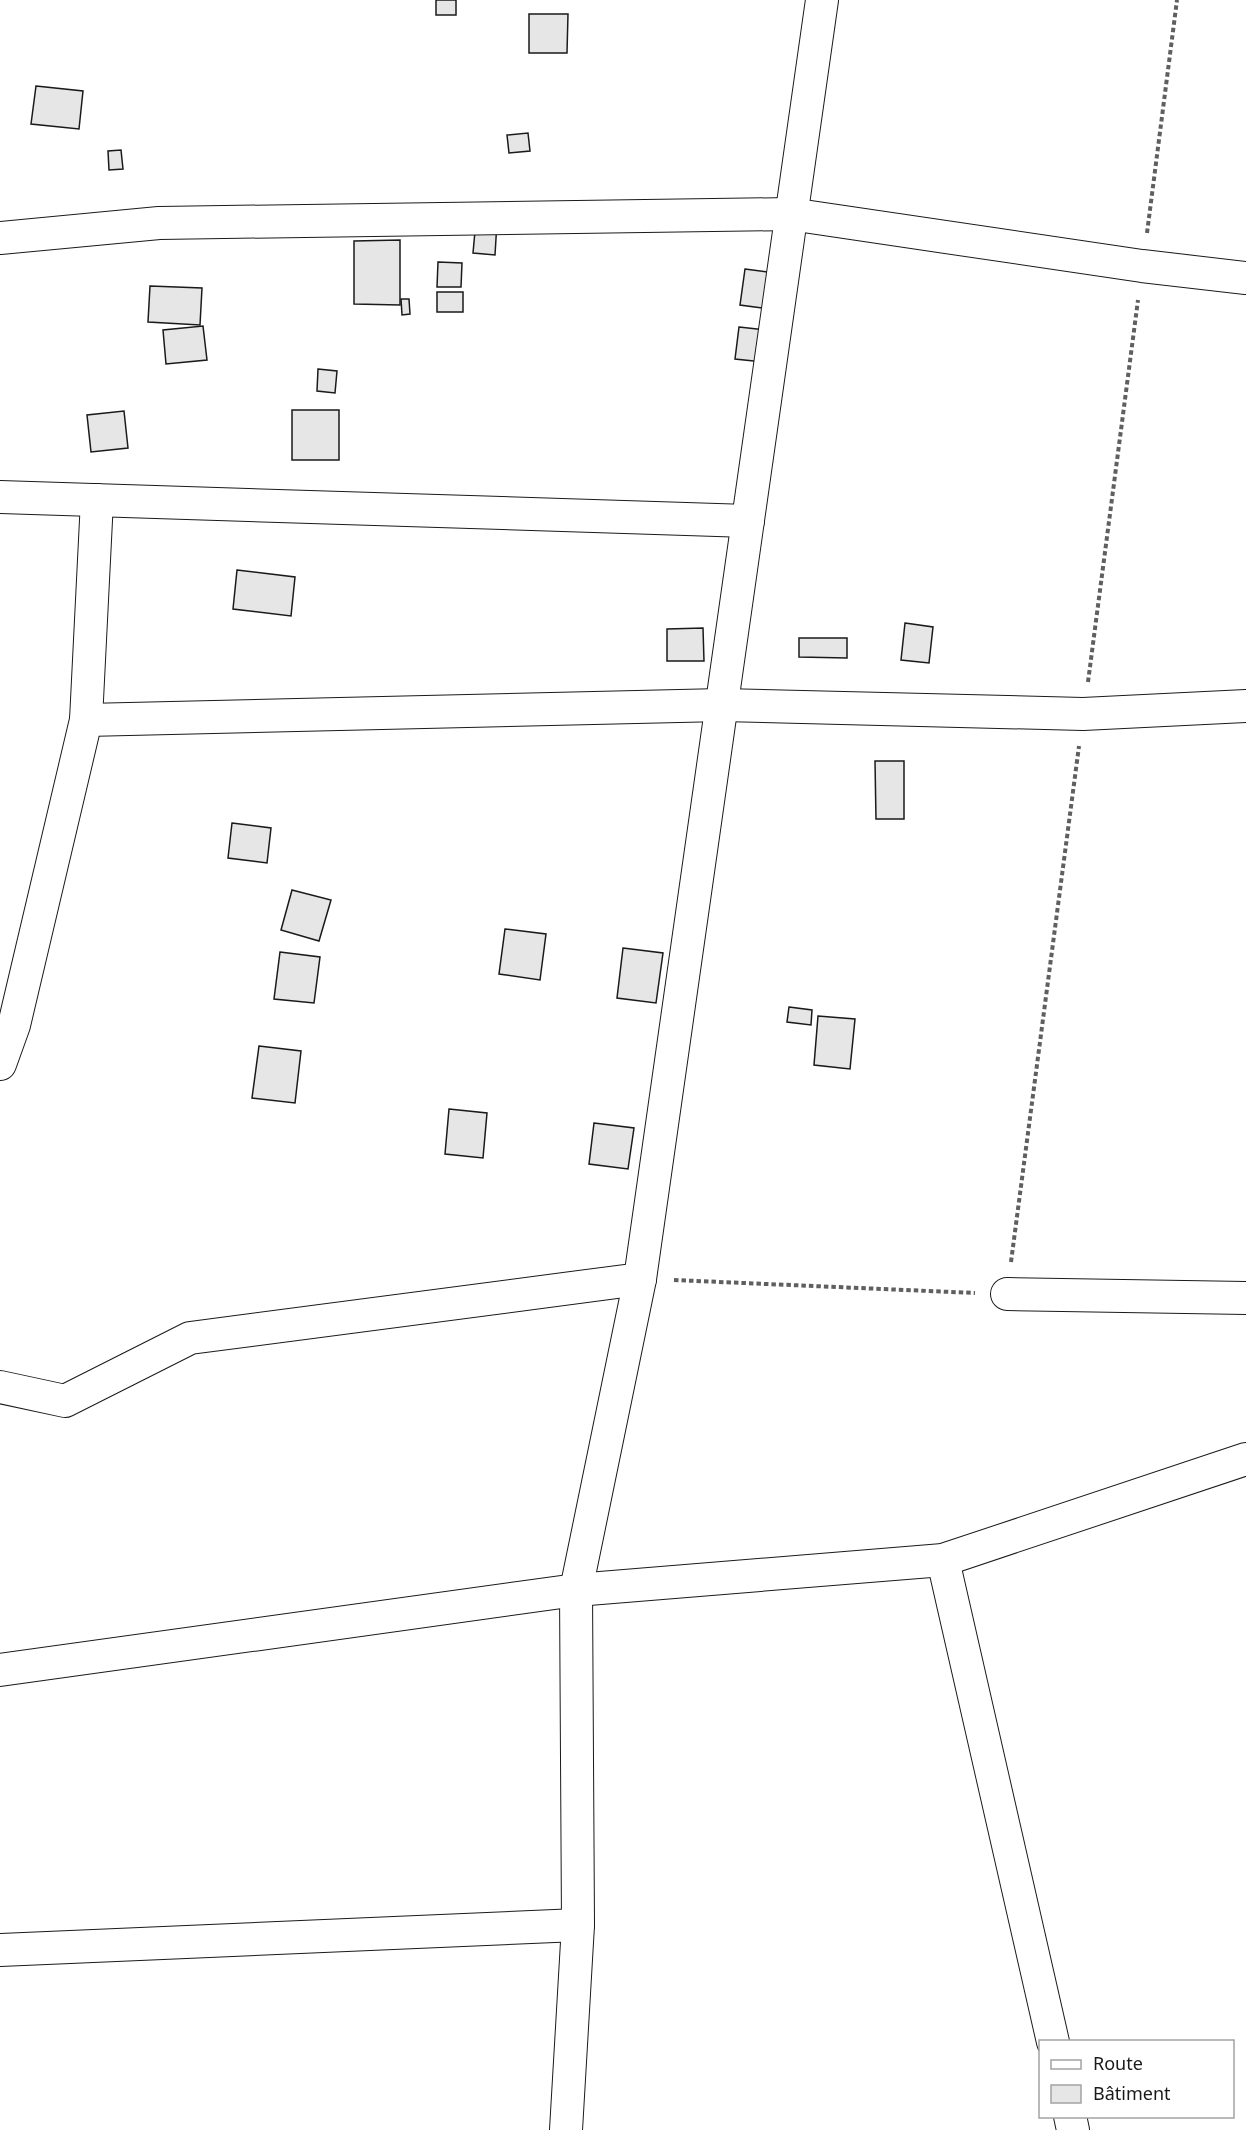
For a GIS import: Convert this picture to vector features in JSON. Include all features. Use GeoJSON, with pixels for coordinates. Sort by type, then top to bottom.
{"type":"FeatureCollection","features":[{"type":"Feature","properties":{"kind":"street"},"geometry":{"type":"LineString","coordinates":[[566,2130],[578,1924],[576,1590],[640,1279],[822,0]]}},
{"type":"Feature","properties":{"kind":"street"},"geometry":{"type":"LineString","coordinates":[[0,238],[159,223],[790,214],[1142,267],[1246,278]]}},
{"type":"Feature","properties":{"kind":"street"},"geometry":{"type":"LineString","coordinates":[[0,497],[748,520]]}},
{"type":"Feature","properties":{"kind":"street"},"geometry":{"type":"LineString","coordinates":[[0,1064],[14,1025],[86,720],[97,500]]}},
{"type":"Feature","properties":{"kind":"street"},"geometry":{"type":"LineString","coordinates":[[86,720],[722,705],[1083,714],[1246,706]]}},
{"type":"Feature","properties":{"kind":"street"},"geometry":{"type":"LineString","coordinates":[[0,1387],[65,1401],[190,1338],[640,1279]]}},
{"type":"Feature","properties":{"kind":"street"},"geometry":{"type":"LineString","coordinates":[[1007,1294],[1246,1298]]}},
{"type":"Feature","properties":{"kind":"street"},"geometry":{"type":"LineString","coordinates":[[0,1670],[576,1590],[943,1560],[1246,1458]]}},
{"type":"Feature","properties":{"kind":"street"},"geometry":{"type":"LineString","coordinates":[[943,1560],[1053,2040]]}},
{"type":"Feature","properties":{"kind":"street"},"geometry":{"type":"LineString","coordinates":[[0,1950],[578,1924]]}},
{"type":"Feature","properties":{"kind":"path"},"geometry":{"type":"LineString","coordinates":[[640,1279],[1007,1294],[1177,0]]}},
{"type":"Feature","properties":{"kind":"building"},"geometry":{"type":"Polygon","coordinates":[[[436,0],[456,0],[456,15],[436,15],[436,0]]]}},
{"type":"Feature","properties":{"kind":"building"},"geometry":{"type":"Polygon","coordinates":[[[529,14],[568,14],[567,53],[529,53],[529,14]]]}},
{"type":"Feature","properties":{"kind":"building"},"geometry":{"type":"Polygon","coordinates":[[[36,86],[83,91],[79,129],[31,124],[36,86]]]}},
{"type":"Feature","properties":{"kind":"building"},"geometry":{"type":"Polygon","coordinates":[[[528,133],[530,151],[509,153],[507,135],[528,133]]]}},
{"type":"Feature","properties":{"kind":"building"},"geometry":{"type":"Polygon","coordinates":[[[121,150],[123,169],[109,170],[108,151],[121,150]]]}},
{"type":"Feature","properties":{"kind":"building"},"geometry":{"type":"Polygon","coordinates":[[[476,220],[497,222],[495,255],[473,253],[476,220]]]}},
{"type":"Feature","properties":{"kind":"building"},"geometry":{"type":"Polygon","coordinates":[[[400,240],[400,305],[354,304],[354,241],[400,240]]]}},
{"type":"Feature","properties":{"kind":"building"},"geometry":{"type":"Polygon","coordinates":[[[438,262],[462,263],[461,287],[437,287],[438,262]]]}},
{"type":"Feature","properties":{"kind":"building"},"geometry":{"type":"Polygon","coordinates":[[[745,269],[775,273],[770,309],[740,305],[745,269]]]}},
{"type":"Feature","properties":{"kind":"building"},"geometry":{"type":"Polygon","coordinates":[[[150,286],[202,288],[200,325],[148,322],[150,286]]]}},
{"type":"Feature","properties":{"kind":"building"},"geometry":{"type":"Polygon","coordinates":[[[437,292],[463,292],[463,312],[437,312],[437,292]]]}},
{"type":"Feature","properties":{"kind":"building"},"geometry":{"type":"Polygon","coordinates":[[[401,299],[409,299],[410,314],[402,315],[401,299]]]}},
{"type":"Feature","properties":{"kind":"building"},"geometry":{"type":"Polygon","coordinates":[[[203,326],[207,360],[166,364],[163,330],[203,326]]]}},
{"type":"Feature","properties":{"kind":"building"},"geometry":{"type":"Polygon","coordinates":[[[739,327],[767,330],[763,362],[735,359],[739,327]]]}},
{"type":"Feature","properties":{"kind":"building"},"geometry":{"type":"Polygon","coordinates":[[[318,369],[337,371],[335,393],[317,391],[318,369]]]}},
{"type":"Feature","properties":{"kind":"building"},"geometry":{"type":"Polygon","coordinates":[[[292,410],[339,410],[339,460],[292,460],[292,410]]]}},
{"type":"Feature","properties":{"kind":"building"},"geometry":{"type":"Polygon","coordinates":[[[124,411],[128,448],[91,452],[87,415],[124,411]]]}},
{"type":"Feature","properties":{"kind":"building"},"geometry":{"type":"Polygon","coordinates":[[[237,570],[295,577],[291,616],[233,609],[237,570]]]}},
{"type":"Feature","properties":{"kind":"building"},"geometry":{"type":"Polygon","coordinates":[[[905,623],[933,627],[929,663],[901,660],[905,623]]]}},
{"type":"Feature","properties":{"kind":"building"},"geometry":{"type":"Polygon","coordinates":[[[703,628],[704,661],[667,661],[667,629],[703,628]]]}},
{"type":"Feature","properties":{"kind":"building"},"geometry":{"type":"Polygon","coordinates":[[[799,638],[847,638],[847,658],[799,657],[799,638]]]}},
{"type":"Feature","properties":{"kind":"building"},"geometry":{"type":"Polygon","coordinates":[[[875,761],[904,761],[904,819],[876,819],[875,761]]]}},
{"type":"Feature","properties":{"kind":"building"},"geometry":{"type":"Polygon","coordinates":[[[232,823],[271,828],[267,863],[228,858],[232,823]]]}},
{"type":"Feature","properties":{"kind":"building"},"geometry":{"type":"Polygon","coordinates":[[[292,890],[331,900],[319,941],[281,930],[292,890]]]}},
{"type":"Feature","properties":{"kind":"building"},"geometry":{"type":"Polygon","coordinates":[[[505,929],[546,934],[540,980],[499,974],[505,929]]]}},
{"type":"Feature","properties":{"kind":"building"},"geometry":{"type":"Polygon","coordinates":[[[623,948],[663,953],[656,1003],[617,998],[623,948]]]}},
{"type":"Feature","properties":{"kind":"building"},"geometry":{"type":"Polygon","coordinates":[[[280,952],[320,957],[314,1003],[274,999],[280,952]]]}},
{"type":"Feature","properties":{"kind":"building"},"geometry":{"type":"Polygon","coordinates":[[[789,1007],[812,1010],[811,1025],[787,1022],[789,1007]]]}},
{"type":"Feature","properties":{"kind":"building"},"geometry":{"type":"Polygon","coordinates":[[[818,1016],[855,1019],[850,1069],[814,1065],[818,1016]]]}},
{"type":"Feature","properties":{"kind":"building"},"geometry":{"type":"Polygon","coordinates":[[[259,1046],[301,1051],[295,1103],[252,1098],[259,1046]]]}},
{"type":"Feature","properties":{"kind":"building"},"geometry":{"type":"Polygon","coordinates":[[[449,1109],[487,1113],[483,1158],[445,1154],[449,1109]]]}},
{"type":"Feature","properties":{"kind":"building"},"geometry":{"type":"Polygon","coordinates":[[[594,1123],[634,1128],[628,1169],[589,1164],[594,1123]]]}}]}
